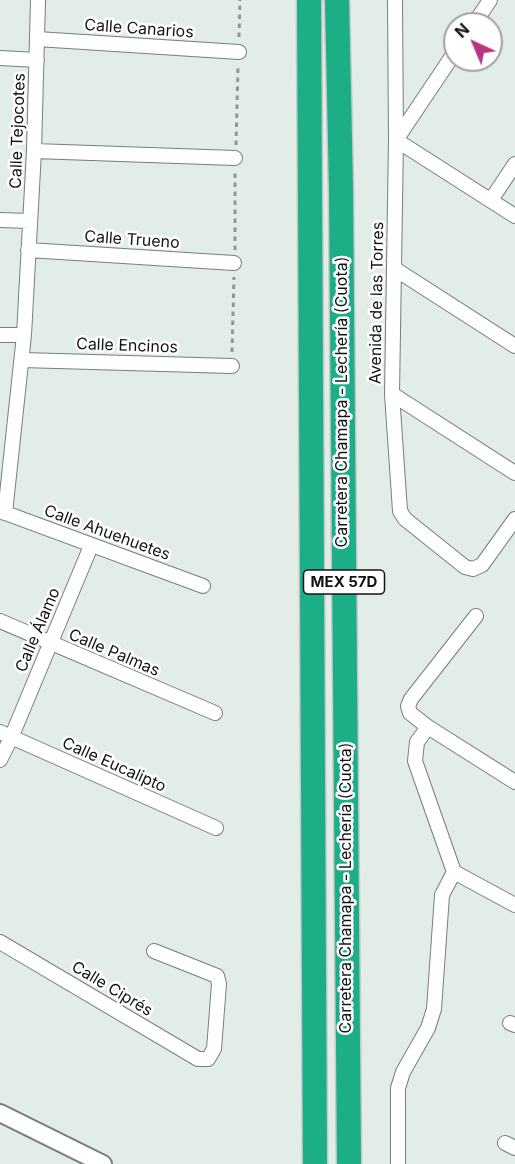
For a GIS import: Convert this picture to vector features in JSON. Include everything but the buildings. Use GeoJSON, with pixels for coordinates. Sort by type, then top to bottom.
{"type":"FeatureCollection","features":[{"type":"Feature","properties":{"kind":"highway","name":"Carretera Chamapa - Lechería (Cuota)"},"geometry":{"type":"LineString","coordinates":[[309,0],[315,1164]]}},
{"type":"Feature","properties":{"kind":"highway","name":"Carretera Chamapa - Lechería (Cuota)"},"geometry":{"type":"LineString","coordinates":[[337,0],[341,188],[349,1164]]}},
{"type":"Feature","properties":{"kind":"street","name":"Calle Tejocotes"},"geometry":{"type":"LineString","coordinates":[[2,512],[24,335],[34,151],[38,0]]}},
{"type":"Feature","properties":{"kind":"street","name":"Avenida de las Torres"},"geometry":{"type":"LineString","coordinates":[[395,0],[396,140],[392,394],[400,512],[405,519],[465,567],[473,568],[482,565],[515,519]]}},
{"type":"Feature","properties":{"kind":"street","name":"Calle Canarios"},"geometry":{"type":"LineString","coordinates":[[37,39],[239,52]]}},
{"type":"Feature","properties":{"kind":"street"},"geometry":{"type":"LineString","coordinates":[[0,58],[37,60]]}},
{"type":"Feature","properties":{"kind":"street"},"geometry":{"type":"LineString","coordinates":[[443,70],[396,140],[515,216]]}},
{"type":"Feature","properties":{"kind":"street"},"geometry":{"type":"LineString","coordinates":[[34,151],[235,158]]}},
{"type":"Feature","properties":{"kind":"street"},"geometry":{"type":"LineString","coordinates":[[491,200],[515,164]]}},
{"type":"Feature","properties":{"kind":"street"},"geometry":{"type":"LineString","coordinates":[[0,220],[30,221]]}},
{"type":"Feature","properties":{"kind":"street","name":"Calle Trueno"},"geometry":{"type":"LineString","coordinates":[[28,250],[234,263]]}},
{"type":"Feature","properties":{"kind":"street"},"geometry":{"type":"LineString","coordinates":[[395,269],[515,346]]}},
{"type":"Feature","properties":{"kind":"street"},"geometry":{"type":"LineString","coordinates":[[0,334],[24,335]]}},
{"type":"Feature","properties":{"kind":"street","name":"Calle Encinos"},"geometry":{"type":"LineString","coordinates":[[22,360],[232,366]]}},
{"type":"Feature","properties":{"kind":"street"},"geometry":{"type":"LineString","coordinates":[[392,394],[515,473]]}},
{"type":"Feature","properties":{"kind":"street","name":"Calle Ahuehuetes"},"geometry":{"type":"LineString","coordinates":[[2,512],[203,586]]}},
{"type":"Feature","properties":{"kind":"street","name":"Calle Álamo"},"geometry":{"type":"LineString","coordinates":[[0,760],[6,735],[51,644],[92,546]]}},
{"type":"Feature","properties":{"kind":"street"},"geometry":{"type":"LineString","coordinates":[[476,616],[411,699],[408,706],[410,713],[428,727],[515,782]]}},
{"type":"Feature","properties":{"kind":"street","name":"Calle Palmas"},"geometry":{"type":"LineString","coordinates":[[0,621],[215,713]]}},
{"type":"Feature","properties":{"kind":"street"},"geometry":{"type":"LineString","coordinates":[[428,727],[417,742],[415,761],[454,872],[515,905]]}},
{"type":"Feature","properties":{"kind":"street","name":"Calle Eucalipto"},"geometry":{"type":"LineString","coordinates":[[6,735],[216,828]]}},
{"type":"Feature","properties":{"kind":"street"},"geometry":{"type":"LineString","coordinates":[[398,1164],[398,1088],[403,1072],[428,1028],[435,1009],[442,895],[454,872]]}},
{"type":"Feature","properties":{"kind":"street","name":"Calle Ciprés"},"geometry":{"type":"LineString","coordinates":[[0,942],[198,1059],[208,1059],[214,1049],[219,984],[217,976],[154,951]]}},
{"type":"Feature","properties":{"kind":"street"},"geometry":{"type":"LineString","coordinates":[[0,1113],[103,1164]]}},
{"type":"Feature","properties":{"kind":"path"},"geometry":{"type":"LineString","coordinates":[[232,366],[240,0]]}}]}
